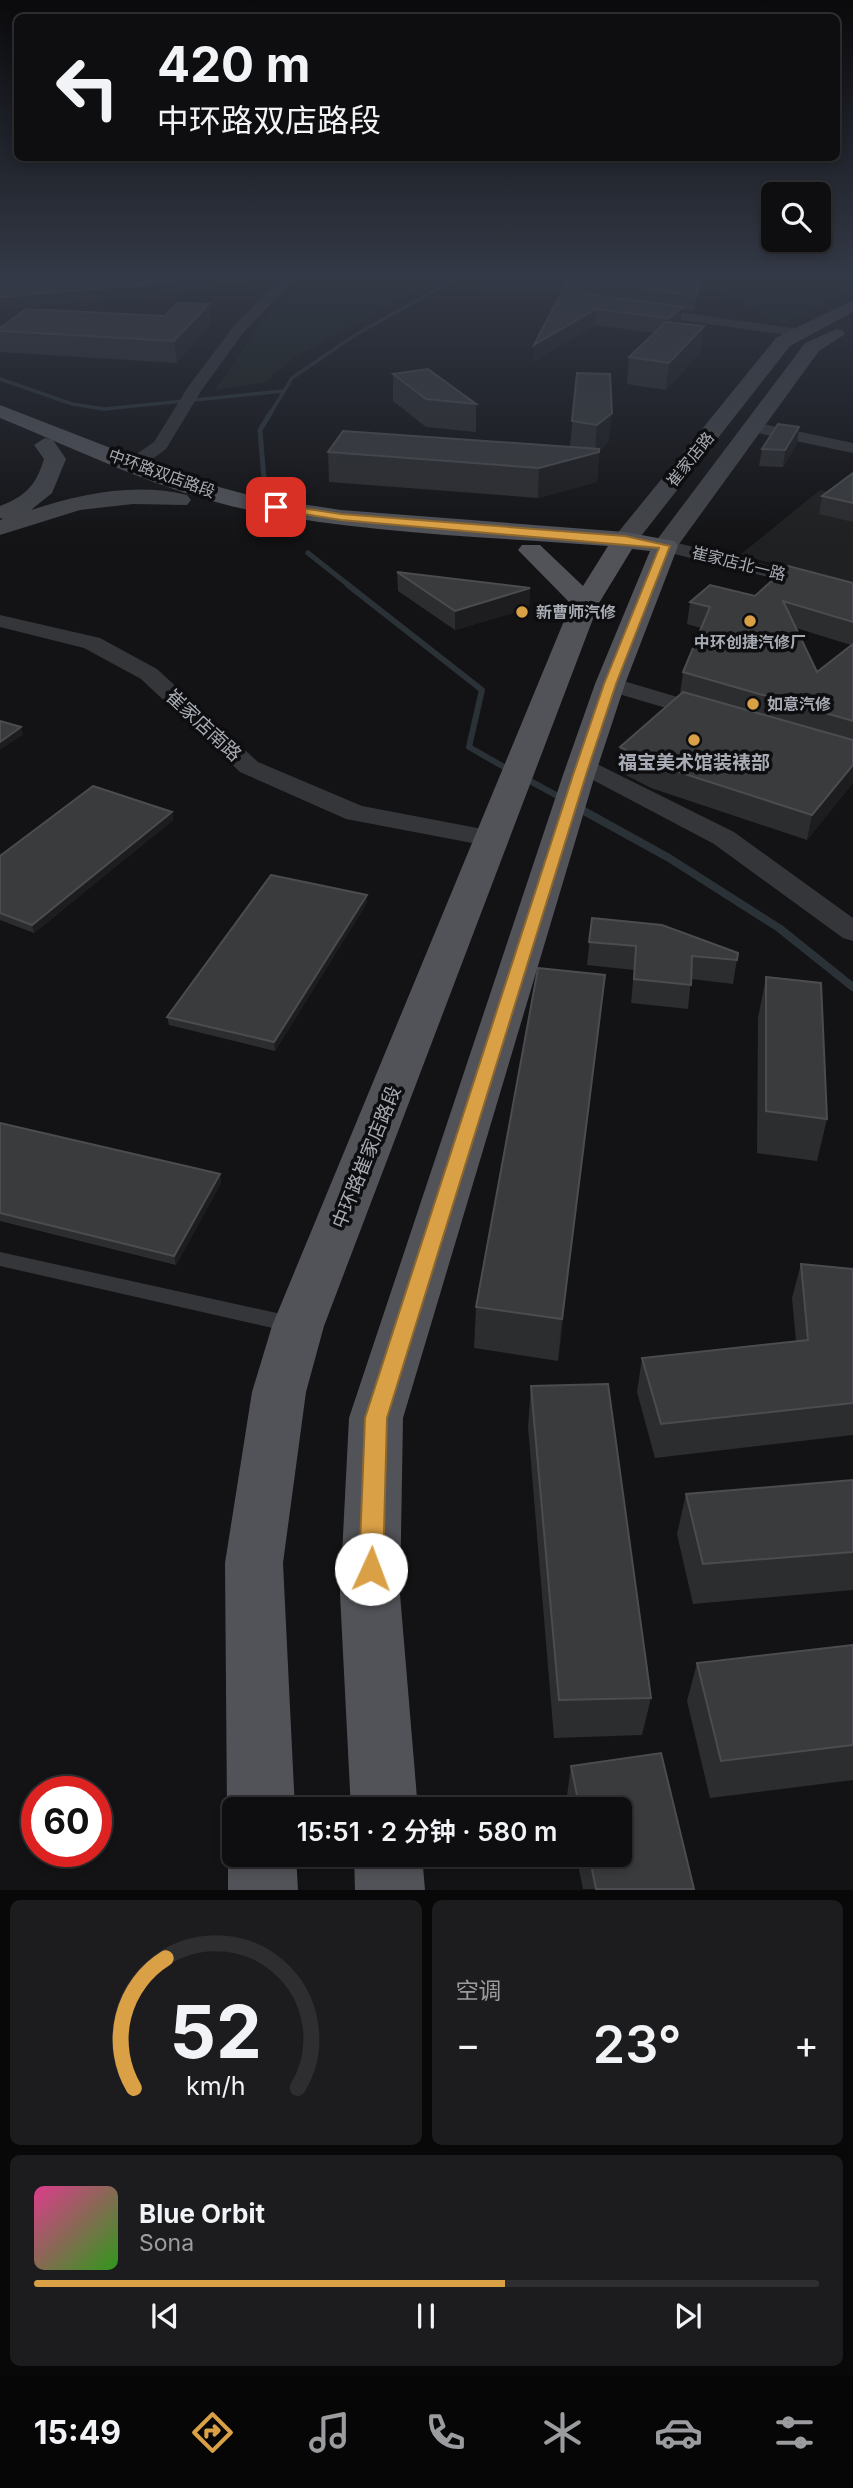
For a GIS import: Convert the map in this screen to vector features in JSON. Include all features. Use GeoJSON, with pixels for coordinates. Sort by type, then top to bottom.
{"type":"FeatureCollection","features":[{"type":"Feature","properties":{"kind":"main road","name":"崔家店路"},"geometry":{"type":"LineString","coordinates":[[619,548],[764,366]]}},
{"type":"Feature","properties":{"kind":"main road","name":"崔家店路"},"geometry":{"type":"LineString","coordinates":[[662,554],[798,366]]}},
{"type":"Feature","properties":{"kind":"main road","name":"中环路双店路段"},"geometry":{"type":"LineString","coordinates":[[0,411],[185,485],[254,504],[341,517],[662,554]]}},
{"type":"Feature","properties":{"kind":"main road","name":"中环路双店路段"},"geometry":{"type":"LineString","coordinates":[[0,427],[179,500],[260,520],[351,533],[531,550],[619,548]]}},
{"type":"Feature","properties":{"kind":"main road"},"geometry":{"type":"LineString","coordinates":[[0,513],[29,503],[43,493],[55,459],[45,445]]}},
{"type":"Feature","properties":{"kind":"main road"},"geometry":{"type":"LineString","coordinates":[[0,528],[77,503],[133,497],[179,500]]}},
{"type":"Feature","properties":{"kind":"main road","name":"中环路崔家店路段"},"geometry":{"type":"LineString","coordinates":[[261,1797],[254,1563],[279,1392],[298,1326],[585,603],[619,548]]}},
{"type":"Feature","properties":{"kind":"main road"},"geometry":{"type":"LineString","coordinates":[[531,550],[585,603]]}},
{"type":"Feature","properties":{"kind":"main road"},"geometry":{"type":"LineString","coordinates":[[384,1797],[370,1594],[376,1418],[581,770],[610,684],[662,554]]}},
{"type":"Feature","properties":{"kind":"main road"},"geometry":{"type":"LineString","coordinates":[[262,1867],[262,1889]]}},
{"type":"Feature","properties":{"kind":"main road"},"geometry":{"type":"LineString","coordinates":[[389,1867],[390,1889]]}},
{"type":"Feature","properties":{"kind":"street"},"geometry":{"type":"LineString","coordinates":[[134,464],[160,445],[211,366]]}},
{"type":"Feature","properties":{"kind":"street"},"geometry":{"type":"LineString","coordinates":[[754,428],[853,448]]}},
{"type":"Feature","properties":{"kind":"street","name":"崔家店北一路"},"geometry":{"type":"LineString","coordinates":[[662,554],[853,592]]}},
{"type":"Feature","properties":{"kind":"street","name":"崔家店南路"},"geometry":{"type":"LineString","coordinates":[[0,621],[92,643],[149,674],[249,767],[355,813],[500,821]]}},
{"type":"Feature","properties":{"kind":"street"},"geometry":{"type":"LineString","coordinates":[[610,684],[738,723]]}},
{"type":"Feature","properties":{"kind":"street"},"geometry":{"type":"LineString","coordinates":[[581,770],[724,838],[853,932]]}},
{"type":"Feature","properties":{"kind":"lane"},"geometry":{"type":"LineString","coordinates":[[0,1259],[298,1326]]}},
{"type":"Feature","properties":{"kind":"shaded area"},"geometry":{"type":"Polygon","coordinates":[[[231,366],[284,366],[266,382],[214,391],[231,366]]]}},
{"type":"Feature","properties":{"kind":"shaded area"},"geometry":{"type":"Polygon","coordinates":[[[820,490],[853,498],[853,584],[740,555],[820,490]]]}},
{"type":"Feature","properties":{"kind":"building"},"geometry":{"type":"Polygon","coordinates":[[[428,369],[476,404],[426,399],[393,374],[428,369]]]}},
{"type":"Feature","properties":{"kind":"building"},"geometry":{"type":"Polygon","coordinates":[[[577,373],[610,374],[612,413],[597,425],[572,421],[577,373]]]}},
{"type":"Feature","properties":{"kind":"building"},"geometry":{"type":"Polygon","coordinates":[[[778,424],[799,427],[785,450],[762,449],[778,424]]]}},
{"type":"Feature","properties":{"kind":"building"},"geometry":{"type":"Polygon","coordinates":[[[343,431],[599,449],[599,452],[539,468],[328,452],[343,431]]]}},
{"type":"Feature","properties":{"kind":"building"},"geometry":{"type":"Polygon","coordinates":[[[853,473],[853,503],[822,496],[853,473]]]}},
{"type":"Feature","properties":{"kind":"building"},"geometry":{"type":"Polygon","coordinates":[[[788,566],[853,583],[853,622],[783,601],[817,672],[853,644],[853,721],[683,672],[710,607],[690,602],[710,585],[755,596],[788,566]]]}},
{"type":"Feature","properties":{"kind":"building"},"geometry":{"type":"Polygon","coordinates":[[[397,572],[530,588],[455,611],[397,572]]]}},
{"type":"Feature","properties":{"kind":"building"},"geometry":{"type":"Polygon","coordinates":[[[683,692],[853,740],[853,765],[812,815],[654,764],[620,747],[683,692]]]}},
{"type":"Feature","properties":{"kind":"building"},"geometry":{"type":"Polygon","coordinates":[[[0,721],[21,727],[0,742],[0,721]]]}},
{"type":"Feature","properties":{"kind":"building"},"geometry":{"type":"Polygon","coordinates":[[[93,786],[172,812],[32,925],[0,913],[0,856],[93,786]]]}},
{"type":"Feature","properties":{"kind":"building"},"geometry":{"type":"Polygon","coordinates":[[[271,875],[367,895],[274,1042],[167,1017],[271,875]]]}},
{"type":"Feature","properties":{"kind":"building"},"geometry":{"type":"Polygon","coordinates":[[[592,918],[662,925],[738,953],[737,960],[692,956],[691,985],[634,979],[636,946],[589,942],[592,918]]]}},
{"type":"Feature","properties":{"kind":"building"},"geometry":{"type":"Polygon","coordinates":[[[538,968],[605,975],[562,1319],[476,1307],[538,968]]]}},
{"type":"Feature","properties":{"kind":"building"},"geometry":{"type":"Polygon","coordinates":[[[766,977],[821,983],[827,1119],[766,1111],[766,977]]]}},
{"type":"Feature","properties":{"kind":"building"},"geometry":{"type":"Polygon","coordinates":[[[0,1123],[220,1174],[174,1256],[0,1213],[0,1123]]]}},
{"type":"Feature","properties":{"kind":"building"},"geometry":{"type":"Polygon","coordinates":[[[801,1264],[853,1269],[853,1403],[661,1424],[642,1358],[808,1340],[801,1264]]]}},
{"type":"Feature","properties":{"kind":"building"},"geometry":{"type":"Polygon","coordinates":[[[608,1384],[651,1698],[559,1700],[531,1386],[608,1384]]]}},
{"type":"Feature","properties":{"kind":"building"},"geometry":{"type":"Polygon","coordinates":[[[853,1480],[853,1552],[703,1564],[686,1494],[853,1480]]]}},
{"type":"Feature","properties":{"kind":"building"},"geometry":{"type":"Polygon","coordinates":[[[853,1645],[853,1745],[721,1761],[697,1663],[853,1645]]]}},
{"type":"Feature","properties":{"kind":"building"},"geometry":{"type":"Polygon","coordinates":[[[661,1753],[694,1889],[596,1889],[591,1867],[632,1867],[632,1797],[577,1797],[571,1766],[661,1753]]]}},
{"type":"Feature","properties":{"kind":"waterway"},"geometry":{"type":"LineString","coordinates":[[270,414],[292,378],[309,366]]}},
{"type":"Feature","properties":{"kind":"waterway"},"geometry":{"type":"LineString","coordinates":[[0,379],[72,404],[104,409],[283,391]]}},
{"type":"Feature","properties":{"kind":"waterway"},"geometry":{"type":"LineString","coordinates":[[264,480],[260,430],[271,412]]}},
{"type":"Feature","properties":{"kind":"waterway"},"geometry":{"type":"LineString","coordinates":[[308,553],[351,587]]}},
{"type":"Feature","properties":{"kind":"waterway"},"geometry":{"type":"LineString","coordinates":[[348,585],[482,690],[469,747],[511,771]]}},
{"type":"Feature","properties":{"kind":"waterway"},"geometry":{"type":"LineString","coordinates":[[523,777],[563,799]]}},
{"type":"Feature","properties":{"kind":"waterway"},"geometry":{"type":"LineString","coordinates":[[575,806],[669,858],[779,928],[853,987]]}},
{"type":"Feature","properties":{"kind":"place","name":"新曹师汽修"},"geometry":{"type":"Point","coordinates":[522,612]}},
{"type":"Feature","properties":{"kind":"place","name":"中环创捷汽修厂"},"geometry":{"type":"Point","coordinates":[750,621]}},
{"type":"Feature","properties":{"kind":"place","name":"如意汽修"},"geometry":{"type":"Point","coordinates":[753,704]}},
{"type":"Feature","properties":{"kind":"place","name":"福宝美术馆装裱部"},"geometry":{"type":"Point","coordinates":[694,740]}},
{"type":"Feature","properties":{"kind":"route"},"geometry":{"type":"LineString","coordinates":[[276,507],[341,517],[625,540],[665,546],[610,684],[579,775],[417,1281],[376,1418],[371,1569]]}}]}
